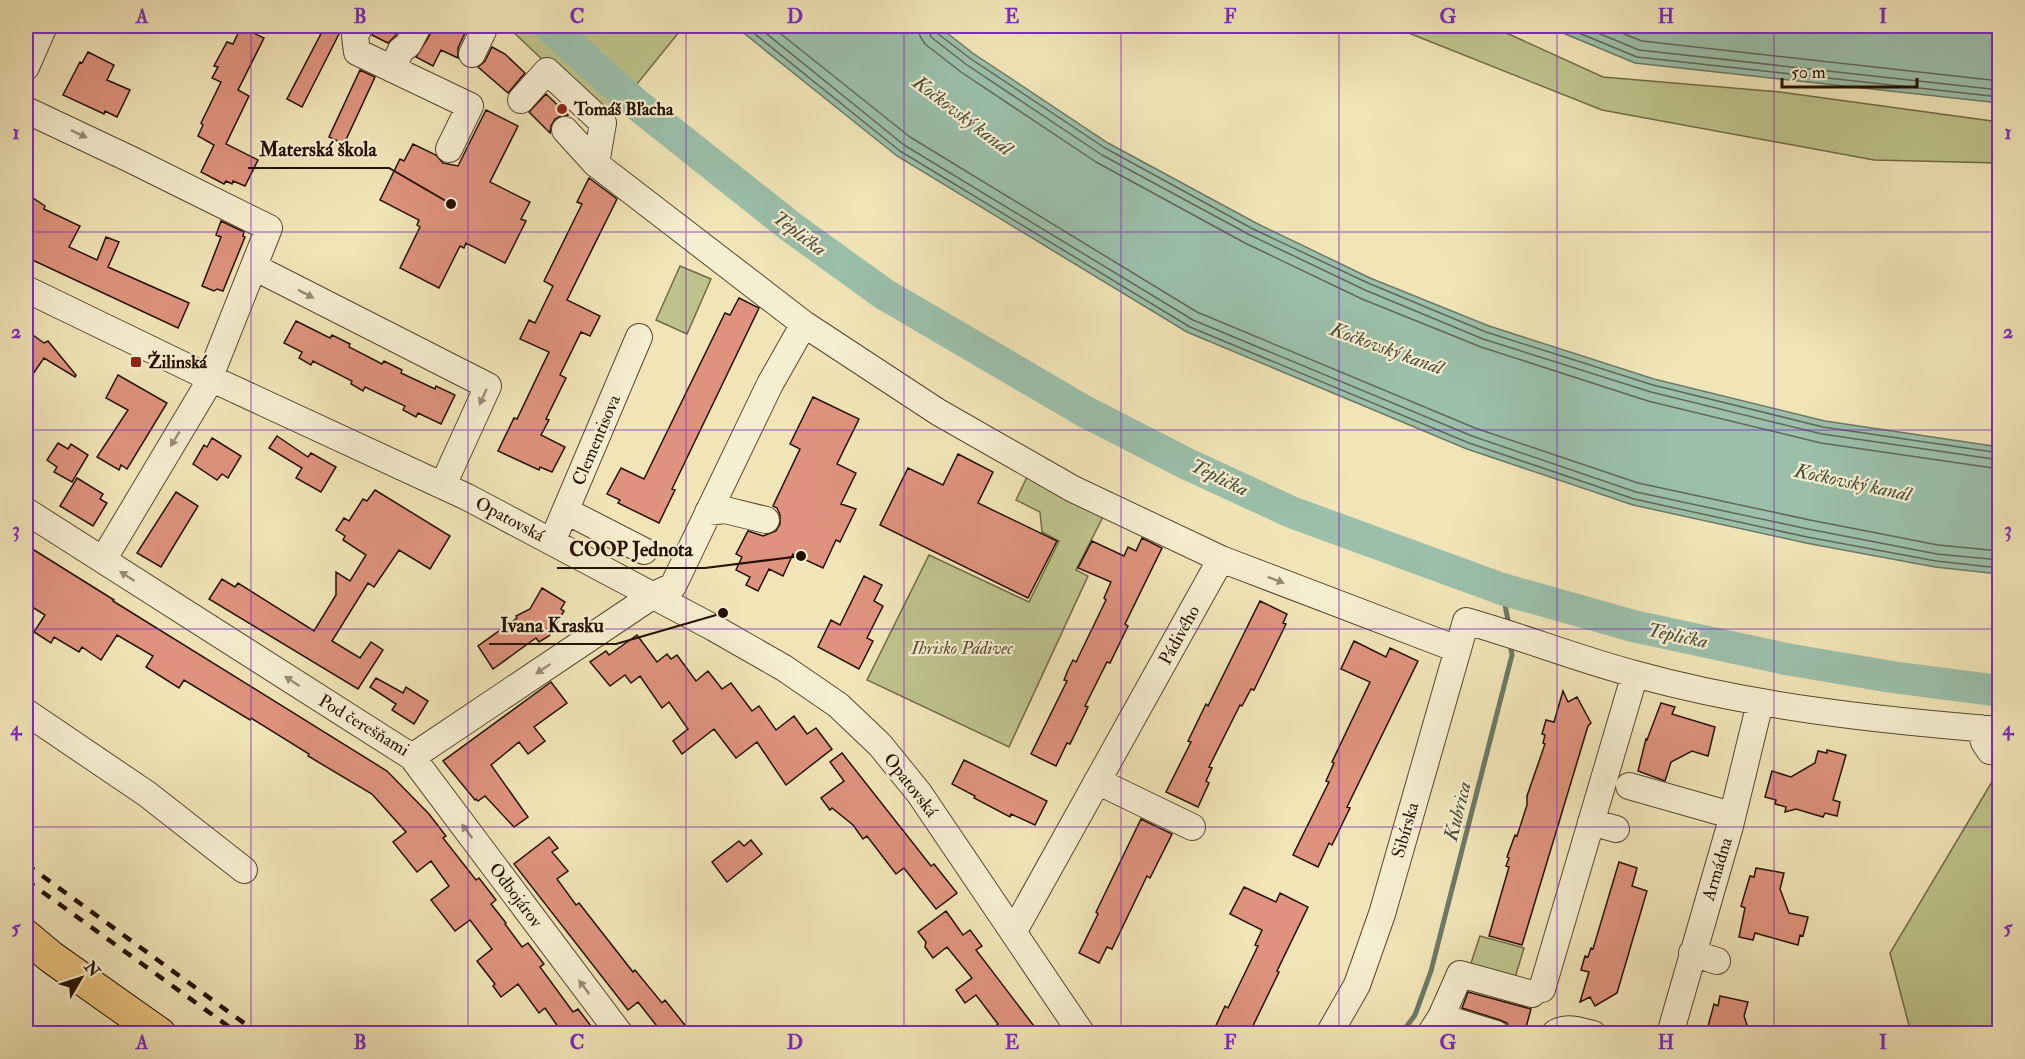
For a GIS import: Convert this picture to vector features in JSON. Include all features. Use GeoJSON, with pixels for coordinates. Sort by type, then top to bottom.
{"type":"FeatureCollection","features":[{"type":"Feature","properties":{"kind":"main road"},"geometry":{"type":"LineString","coordinates":[[26,936],[38,950],[160,1034]]}},
{"type":"Feature","properties":{"kind":"street"},"geometry":{"type":"LineString","coordinates":[[27,62],[44,26]]}},
{"type":"Feature","properties":{"kind":"street"},"geometry":{"type":"LineString","coordinates":[[392,69],[401,50],[408,45],[418,26]]}},
{"type":"Feature","properties":{"kind":"street"},"geometry":{"type":"LineString","coordinates":[[472,54],[483,31],[478,26]]}},
{"type":"Feature","properties":{"kind":"street"},"geometry":{"type":"LineString","coordinates":[[351,29],[357,52],[470,106],[449,150]]}},
{"type":"Feature","properties":{"kind":"street"},"geometry":{"type":"LineString","coordinates":[[521,100],[547,70],[603,123],[596,164]]}},
{"type":"Feature","properties":{"kind":"street"},"geometry":{"type":"LineString","coordinates":[[26,110],[269,228],[210,378],[103,560]]}},
{"type":"Feature","properties":{"kind":"street"},"geometry":{"type":"LineString","coordinates":[[565,130],[596,164],[804,324],[938,412],[1073,489],[1221,559],[1457,649]]}},
{"type":"Feature","properties":{"kind":"street"},"geometry":{"type":"LineString","coordinates":[[254,267],[488,387],[443,485]]}},
{"type":"Feature","properties":{"kind":"street","name":"Opatovská"},"geometry":{"type":"LineString","coordinates":[[26,289],[210,378],[443,485],[714,628],[784,668],[838,705],[880,745],[919,793],[1082,1034]]}},
{"type":"Feature","properties":{"kind":"street","name":"Pod čerešňami"},"geometry":{"type":"LineString","coordinates":[[26,511],[412,758],[652,596],[673,586],[770,384],[804,324]]}},
{"type":"Feature","properties":{"kind":"street","name":"Clementisova"},"geometry":{"type":"LineString","coordinates":[[552,542],[639,338]]}},
{"type":"Feature","properties":{"kind":"street"},"geometry":{"type":"LineString","coordinates":[[708,512],[726,510],[766,520]]}},
{"type":"Feature","properties":{"kind":"street"},"geometry":{"type":"LineString","coordinates":[[566,511],[644,551]]}},
{"type":"Feature","properties":{"kind":"street","name":"Pádivého"},"geometry":{"type":"LineString","coordinates":[[1014,931],[1221,559]]}},
{"type":"Feature","properties":{"kind":"street","name":"Sibírska"},"geometry":{"type":"LineString","coordinates":[[1329,1034],[1357,985],[1382,914],[1457,649],[1478,624],[1635,674]]}},
{"type":"Feature","properties":{"kind":"street"},"geometry":{"type":"LineString","coordinates":[[1496,1034],[1436,1025],[1460,974],[1537,991],[1604,825],[1635,674],[1760,703],[1990,729],[1984,742],[1990,751],[2000,752]]}},
{"type":"Feature","properties":{"kind":"street","name":"Armádna"},"geometry":{"type":"LineString","coordinates":[[1671,1034],[1692,953],[1737,824],[1760,703]]}},
{"type":"Feature","properties":{"kind":"street"},"geometry":{"type":"LineString","coordinates":[[26,712],[147,794],[244,870]]}},
{"type":"Feature","properties":{"kind":"street","name":"Odbojárov"},"geometry":{"type":"LineString","coordinates":[[412,758],[620,1034]]}},
{"type":"Feature","properties":{"kind":"street"},"geometry":{"type":"LineString","coordinates":[[1097,782],[1192,827]]}},
{"type":"Feature","properties":{"kind":"street"},"geometry":{"type":"LineString","coordinates":[[1629,786],[1737,824]]}},
{"type":"Feature","properties":{"kind":"street"},"geometry":{"type":"LineString","coordinates":[[1692,953],[1717,961]]}},
{"type":"Feature","properties":{"kind":"street"},"geometry":{"type":"LineString","coordinates":[[1554,1034],[1570,1028],[1593,1034]]}},
{"type":"Feature","properties":{"kind":"green space"},"geometry":{"type":"Polygon","coordinates":[[[507,26],[684,26],[607,121],[507,26]]]}},
{"type":"Feature","properties":{"kind":"green space"},"geometry":{"type":"Polygon","coordinates":[[[1391,26],[1491,26],[1603,77],[1780,92],[1999,122],[1999,163],[1874,160],[1602,110],[1391,26]]]}},
{"type":"Feature","properties":{"kind":"green space"},"geometry":{"type":"Polygon","coordinates":[[[680,266],[711,279],[687,334],[656,320],[680,266]]]}},
{"type":"Feature","properties":{"kind":"green space","name":"Ihrisko Pádivec"},"geometry":{"type":"Polygon","coordinates":[[[1028,475],[1104,515],[1076,570],[1088,576],[1009,747],[867,680],[929,555],[1029,602],[1059,541],[1042,532],[1040,512],[1016,500],[1028,475]]]}},
{"type":"Feature","properties":{"kind":"green space"},"geometry":{"type":"Polygon","coordinates":[[[1999,770],[1999,1033],[1911,1033],[1890,953],[1999,770]]]}},
{"type":"Feature","properties":{"kind":"green space"},"geometry":{"type":"Polygon","coordinates":[[[1480,936],[1524,948],[1514,981],[1469,969],[1480,936]]]}},
{"type":"Feature","properties":{"kind":"water","name":"Kočkovský kanál"},"geometry":{"type":"Polygon","coordinates":[[[735,26],[938,26],[974,54],[1108,143],[1256,223],[1370,278],[1489,326],[1654,379],[1825,421],[1999,447],[1999,574],[1935,567],[1806,543],[1633,505],[1467,449],[1187,332],[897,156],[735,26]]]}},
{"type":"Feature","properties":{"kind":"water"},"geometry":{"type":"Polygon","coordinates":[[[1546,26],[1999,26],[1999,103],[1635,63],[1546,26]]]}},
{"type":"Feature","properties":{"kind":"building"},"geometry":{"type":"Polygon","coordinates":[[[325,26],[343,26],[302,107],[287,99],[325,26]]]}},
{"type":"Feature","properties":{"kind":"building"},"geometry":{"type":"Polygon","coordinates":[[[375,26],[401,26],[388,43],[372,35],[375,26]]]}},
{"type":"Feature","properties":{"kind":"building"},"geometry":{"type":"Polygon","coordinates":[[[433,26],[463,26],[465,33],[458,48],[458,58],[441,50],[433,66],[416,57],[433,26]]]}},
{"type":"Feature","properties":{"kind":"building"},"geometry":{"type":"Polygon","coordinates":[[[241,27],[264,38],[238,90],[249,96],[226,144],[258,160],[245,186],[233,181],[232,184],[226,181],[224,184],[201,172],[214,145],[198,136],[203,125],[201,123],[221,82],[212,78],[218,67],[214,66],[227,42],[233,44],[241,27]]]}},
{"type":"Feature","properties":{"kind":"building"},"geometry":{"type":"Polygon","coordinates":[[[492,47],[505,54],[525,73],[508,93],[478,67],[485,61],[492,47]]]}},
{"type":"Feature","properties":{"kind":"building"},"geometry":{"type":"Polygon","coordinates":[[[88,52],[114,65],[107,80],[130,90],[117,117],[105,111],[104,114],[63,95],[80,62],[82,63],[88,52]]]}},
{"type":"Feature","properties":{"kind":"building"},"geometry":{"type":"Polygon","coordinates":[[[360,70],[375,77],[344,144],[329,137],[360,70]]]}},
{"type":"Feature","properties":{"kind":"building"},"geometry":{"type":"Polygon","coordinates":[[[546,94],[568,115],[555,119],[550,133],[529,112],[546,94]]]}},
{"type":"Feature","properties":{"kind":"building"},"geometry":{"type":"Polygon","coordinates":[[[486,110],[518,126],[490,182],[530,202],[521,219],[526,221],[505,263],[466,243],[464,248],[460,246],[439,288],[400,268],[420,227],[417,225],[419,220],[380,200],[400,159],[404,161],[413,144],[436,155],[443,163],[458,166],[486,110]]]}},
{"type":"Feature","properties":{"kind":"building"},"geometry":{"type":"Polygon","coordinates":[[[589,178],[617,199],[567,300],[600,316],[590,336],[581,332],[560,375],[566,378],[546,419],[549,420],[541,435],[565,447],[552,472],[540,467],[539,470],[498,451],[514,418],[517,419],[549,352],[520,339],[529,320],[535,323],[553,286],[544,281],[582,204],[577,202],[589,178]]]}},
{"type":"Feature","properties":{"kind":"building"},"geometry":{"type":"Polygon","coordinates":[[[33,198],[45,206],[44,209],[80,226],[69,247],[97,260],[106,237],[119,242],[108,267],[189,303],[178,328],[26,257],[26,213],[33,198]]]}},
{"type":"Feature","properties":{"kind":"building"},"geometry":{"type":"Polygon","coordinates":[[[221,221],[244,232],[245,237],[223,291],[217,289],[214,291],[202,286],[221,237],[216,235],[221,221]]]}},
{"type":"Feature","properties":{"kind":"building"},"geometry":{"type":"Polygon","coordinates":[[[739,298],[759,308],[672,489],[675,490],[659,523],[618,503],[620,500],[607,494],[621,468],[644,479],[725,313],[730,315],[739,298]]]}},
{"type":"Feature","properties":{"kind":"building"},"geometry":{"type":"Polygon","coordinates":[[[296,321],[330,338],[332,335],[350,344],[349,347],[382,364],[384,361],[402,370],[401,373],[435,389],[436,386],[455,395],[441,424],[418,413],[416,417],[403,410],[405,406],[365,387],[363,391],[351,384],[352,381],[313,361],[311,365],[299,358],[302,352],[284,343],[296,321]]]}},
{"type":"Feature","properties":{"kind":"building"},"geometry":{"type":"Polygon","coordinates":[[[26,330],[44,343],[48,341],[76,375],[75,377],[44,358],[26,384],[26,330]]]}},
{"type":"Feature","properties":{"kind":"building"},"geometry":{"type":"Polygon","coordinates":[[[118,375],[167,403],[127,469],[121,465],[119,470],[97,457],[128,410],[106,398],[118,375]]]}},
{"type":"Feature","properties":{"kind":"building"},"geometry":{"type":"Polygon","coordinates":[[[813,397],[859,419],[837,464],[856,473],[841,504],[856,509],[840,542],[836,540],[823,568],[793,554],[783,576],[769,569],[758,591],[746,585],[750,577],[736,570],[742,557],[736,554],[748,531],[763,536],[776,531],[780,524],[780,515],[777,508],[773,506],[800,449],[790,444],[813,397]]]}},
{"type":"Feature","properties":{"kind":"building"},"geometry":{"type":"Polygon","coordinates":[[[277,436],[308,457],[311,453],[336,467],[321,492],[296,478],[302,468],[269,448],[277,436]]]}},
{"type":"Feature","properties":{"kind":"building"},"geometry":{"type":"Polygon","coordinates":[[[212,438],[241,456],[228,478],[222,474],[217,480],[193,464],[204,445],[207,447],[212,438]]]}},
{"type":"Feature","properties":{"kind":"building"},"geometry":{"type":"Polygon","coordinates":[[[58,443],[68,449],[71,444],[88,455],[72,482],[54,472],[57,467],[47,460],[58,443]]]}},
{"type":"Feature","properties":{"kind":"building"},"geometry":{"type":"Polygon","coordinates":[[[958,454],[993,472],[978,503],[1057,541],[1028,598],[880,525],[908,468],[943,485],[958,454]]]}},
{"type":"Feature","properties":{"kind":"building"},"geometry":{"type":"Polygon","coordinates":[[[77,478],[103,494],[100,499],[107,503],[93,526],[60,506],[77,478]]]}},
{"type":"Feature","properties":{"kind":"building"},"geometry":{"type":"Polygon","coordinates":[[[375,490],[450,536],[430,569],[399,550],[374,587],[368,583],[332,641],[360,658],[371,642],[383,650],[358,689],[209,599],[222,579],[235,587],[238,583],[314,631],[336,595],[336,572],[350,581],[366,555],[343,540],[345,536],[336,530],[344,518],[349,521],[363,499],[367,501],[375,490]]]}},
{"type":"Feature","properties":{"kind":"building"},"geometry":{"type":"Polygon","coordinates":[[[176,492],[198,506],[161,567],[137,553],[176,492]]]}},
{"type":"Feature","properties":{"kind":"building"},"geometry":{"type":"Polygon","coordinates":[[[1142,538],[1162,548],[1125,624],[1128,626],[1085,706],[1088,707],[1070,744],[1067,743],[1056,766],[1031,754],[1067,681],[1064,680],[1068,670],[1073,660],[1076,662],[1106,600],[1104,598],[1111,582],[1078,568],[1092,541],[1124,556],[1128,547],[1136,551],[1142,538]]]}},
{"type":"Feature","properties":{"kind":"building"},"geometry":{"type":"Polygon","coordinates":[[[26,545],[387,771],[429,814],[446,836],[443,838],[476,880],[479,878],[496,900],[491,904],[522,947],[528,943],[544,964],[540,967],[573,1012],[578,1009],[597,1034],[563,1034],[545,1008],[539,1013],[518,984],[501,997],[493,986],[495,984],[477,961],[492,949],[470,920],[455,931],[431,900],[449,886],[431,861],[417,872],[393,842],[406,832],[372,794],[308,756],[309,754],[251,718],[250,720],[184,680],[179,688],[146,667],[153,656],[117,635],[101,660],[82,647],[79,652],[54,637],[51,643],[34,632],[45,615],[26,603],[26,545]]]}},
{"type":"Feature","properties":{"kind":"building"},"geometry":{"type":"Polygon","coordinates":[[[864,576],[882,585],[874,601],[883,606],[867,638],[873,641],[859,669],[818,647],[831,620],[840,625],[864,576]]]}},
{"type":"Feature","properties":{"kind":"building"},"geometry":{"type":"Polygon","coordinates":[[[542,588],[565,602],[561,609],[564,611],[549,636],[539,642],[536,638],[493,669],[478,646],[517,618],[516,616],[530,609],[542,588]]]}},
{"type":"Feature","properties":{"kind":"building"},"geometry":{"type":"Polygon","coordinates":[[[1260,601],[1287,614],[1283,623],[1286,624],[1254,690],[1251,689],[1242,706],[1240,705],[1209,767],[1212,768],[1206,781],[1209,783],[1198,807],[1166,792],[1191,742],[1188,741],[1206,704],[1208,706],[1260,601]]]}},
{"type":"Feature","properties":{"kind":"building"},"geometry":{"type":"Polygon","coordinates":[[[637,635],[657,662],[667,654],[671,659],[677,655],[696,681],[708,671],[722,689],[731,683],[752,711],[759,706],[776,730],[794,716],[807,734],[816,728],[832,749],[786,785],[757,742],[736,758],[714,729],[682,754],[673,741],[688,729],[669,702],[662,708],[640,676],[631,683],[625,675],[610,686],[590,662],[606,651],[609,655],[637,635]]]}},
{"type":"Feature","properties":{"kind":"building"},"geometry":{"type":"Polygon","coordinates":[[[1354,641],[1386,657],[1390,648],[1418,661],[1347,807],[1350,808],[1332,845],[1329,843],[1318,867],[1293,855],[1329,782],[1326,781],[1334,763],[1332,762],[1370,682],[1341,669],[1354,641]]]}},
{"type":"Feature","properties":{"kind":"building"},"geometry":{"type":"Polygon","coordinates":[[[376,678],[403,693],[406,687],[428,701],[414,724],[392,710],[396,704],[370,687],[376,678]]]}},
{"type":"Feature","properties":{"kind":"building"},"geometry":{"type":"Polygon","coordinates":[[[551,682],[567,703],[534,727],[545,741],[528,754],[519,742],[491,765],[528,817],[514,827],[485,796],[478,801],[475,800],[443,761],[551,682]]]}},
{"type":"Feature","properties":{"kind":"building"},"geometry":{"type":"Polygon","coordinates":[[[1563,691],[1568,702],[1577,697],[1591,723],[1588,726],[1522,945],[1489,936],[1509,867],[1506,866],[1509,858],[1507,857],[1515,835],[1517,836],[1527,805],[1527,796],[1545,744],[1543,743],[1545,735],[1542,734],[1546,720],[1554,722],[1563,691]]]}},
{"type":"Feature","properties":{"kind":"building"},"geometry":{"type":"Polygon","coordinates":[[[1661,703],[1675,707],[1672,714],[1715,727],[1708,756],[1692,751],[1671,762],[1665,781],[1638,771],[1646,739],[1661,703]]]}},
{"type":"Feature","properties":{"kind":"building"},"geometry":{"type":"Polygon","coordinates":[[[1827,750],[1846,755],[1833,800],[1840,802],[1837,816],[1825,813],[1823,817],[1796,809],[1785,812],[1786,807],[1775,804],[1776,800],[1765,797],[1772,771],[1791,777],[1815,763],[1818,751],[1827,753],[1827,750]]]}},
{"type":"Feature","properties":{"kind":"building"},"geometry":{"type":"Polygon","coordinates":[[[842,753],[931,866],[934,864],[957,893],[936,909],[904,868],[896,874],[867,836],[863,839],[853,825],[832,808],[830,810],[821,798],[844,781],[830,762],[842,753]]]}},
{"type":"Feature","properties":{"kind":"building"},"geometry":{"type":"Polygon","coordinates":[[[964,760],[1047,801],[1035,825],[1011,814],[1010,817],[952,784],[964,760]]]}},
{"type":"Feature","properties":{"kind":"building"},"geometry":{"type":"Polygon","coordinates":[[[1141,819],[1172,834],[1150,878],[1147,876],[1112,949],[1107,947],[1099,963],[1079,953],[1141,819]]]}},
{"type":"Feature","properties":{"kind":"building"},"geometry":{"type":"Polygon","coordinates":[[[549,837],[558,848],[552,852],[568,871],[557,879],[576,905],[579,903],[633,972],[635,970],[662,1003],[665,1000],[692,1034],[663,1034],[638,1002],[628,1010],[514,864],[549,837]]]}},
{"type":"Feature","properties":{"kind":"building"},"geometry":{"type":"Polygon","coordinates":[[[751,840],[762,854],[727,882],[712,862],[739,841],[744,846],[751,840]]]}},
{"type":"Feature","properties":{"kind":"building"},"geometry":{"type":"Polygon","coordinates":[[[1619,862],[1637,868],[1632,886],[1647,891],[1617,993],[1595,1006],[1590,997],[1580,1002],[1589,972],[1581,970],[1585,956],[1588,957],[1591,948],[1593,949],[1619,862]]]}},
{"type":"Feature","properties":{"kind":"building"},"geometry":{"type":"Polygon","coordinates":[[[1756,868],[1784,873],[1780,889],[1789,913],[1808,917],[1798,945],[1755,933],[1753,940],[1739,937],[1745,908],[1741,906],[1750,876],[1754,877],[1756,868]]]}},
{"type":"Feature","properties":{"kind":"building"},"geometry":{"type":"Polygon","coordinates":[[[1244,887],[1276,902],[1280,893],[1308,907],[1249,1034],[1212,1034],[1225,1006],[1228,1008],[1258,946],[1255,945],[1262,930],[1230,914],[1244,887]]]}},
{"type":"Feature","properties":{"kind":"building"},"geometry":{"type":"Polygon","coordinates":[[[946,911],[963,935],[970,930],[982,946],[976,950],[1040,1034],[986,1034],[998,1024],[976,995],[965,1003],[956,990],[972,978],[947,947],[933,958],[925,947],[926,942],[918,932],[946,911]]]}},
{"type":"Feature","properties":{"kind":"building"},"geometry":{"type":"Polygon","coordinates":[[[1468,992],[1531,1009],[1525,1031],[1511,1027],[1510,1030],[1507,1023],[1462,1008],[1468,992]]]}},
{"type":"Feature","properties":{"kind":"building"},"geometry":{"type":"Polygon","coordinates":[[[1720,996],[1748,1002],[1744,1016],[1750,1034],[1706,1034],[1714,1004],[1718,1006],[1720,996]]]}},
{"type":"Feature","properties":{"kind":"waterway","name":"Teplička"},"geometry":{"type":"LineString","coordinates":[[549,26],[636,104],[791,227],[884,294],[1084,411],[1185,463],[1291,512],[1502,589],[1633,626],[1786,659],[1892,677],[2000,691]]}},
{"type":"Feature","properties":{"kind":"waterway","name":"Kubrica"},"geometry":{"type":"LineString","coordinates":[[1502,589],[1509,626]]}},
{"type":"Feature","properties":{"kind":"waterway","name":"Kubrica"},"geometry":{"type":"LineString","coordinates":[[1401,1034],[1415,1015],[1431,971],[1512,655],[1510,642]]}},
{"type":"Feature","properties":{"kind":"railway"},"geometry":{"type":"LineString","coordinates":[[26,864],[259,1034]]}},
{"type":"Feature","properties":{"kind":"railway"},"geometry":{"type":"LineString","coordinates":[[26,880],[239,1034]]}},
{"type":"Feature","properties":{"kind":"place","name":"Tomáš Bľacha"},"geometry":{"type":"Point","coordinates":[562,109]}},
{"type":"Feature","properties":{"kind":"place","name":"Materská škola"},"geometry":{"type":"Point","coordinates":[451,204]}},
{"type":"Feature","properties":{"kind":"place","name":"Žilinská"},"geometry":{"type":"Point","coordinates":[136,362]}},
{"type":"Feature","properties":{"kind":"place","name":"COOP Jednota"},"geometry":{"type":"Point","coordinates":[801,556]}},
{"type":"Feature","properties":{"kind":"place","name":"Ivana Krasku"},"geometry":{"type":"Point","coordinates":[723,613]}}]}
